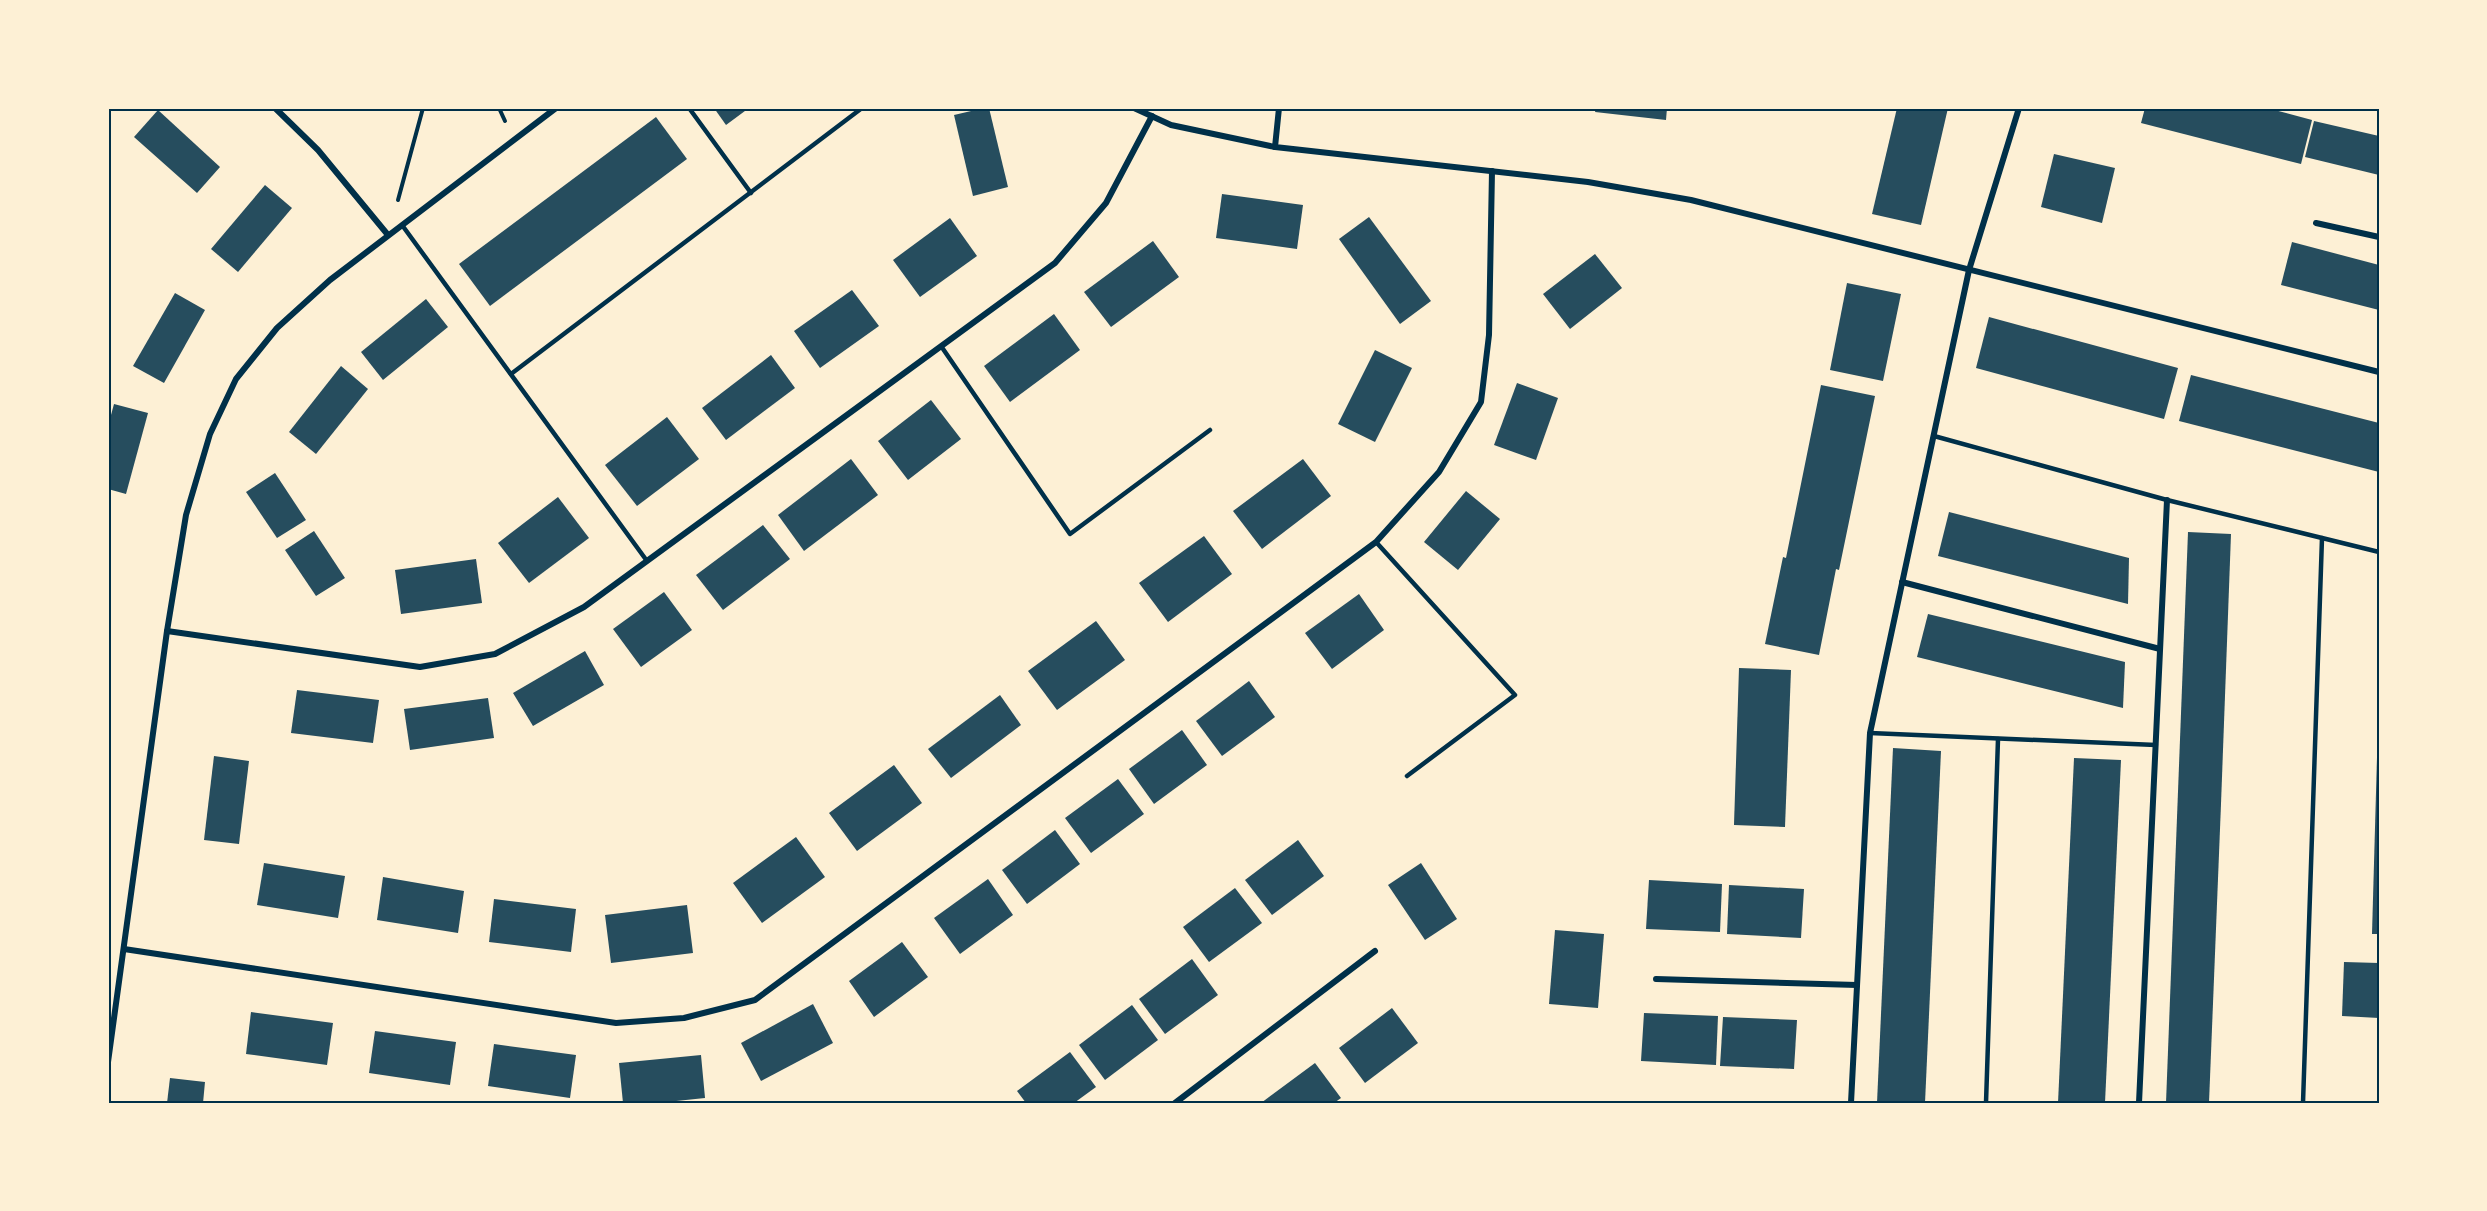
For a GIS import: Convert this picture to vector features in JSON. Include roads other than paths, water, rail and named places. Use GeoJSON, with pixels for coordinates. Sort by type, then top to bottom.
{"type":"FeatureCollection","features":[{"type":"Feature","properties":{"kind":"street"},"geometry":{"type":"LineString","coordinates":[[275,108],[333,168],[388,235]]}},
{"type":"Feature","properties":{"kind":"street"},"geometry":{"type":"LineString","coordinates":[[108,1062],[167,631],[186,516],[210,434],[236,379],[277,328],[330,280],[556,108]]}},
{"type":"Feature","properties":{"kind":"street"},"geometry":{"type":"LineString","coordinates":[[1134,108],[1171,125],[1275,147],[1588,182],[1691,200],[2379,372]]}},
{"type":"Feature","properties":{"kind":"street"},"geometry":{"type":"LineString","coordinates":[[1275,147],[1279,108]]}},
{"type":"Feature","properties":{"kind":"street"},"geometry":{"type":"LineString","coordinates":[[1851,1103],[1870,733],[1969,270],[2019,108]]}},
{"type":"Feature","properties":{"kind":"street"},"geometry":{"type":"LineString","coordinates":[[167,631],[420,667],[495,654],[584,607],[1055,262],[1106,202],[1152,116]]}},
{"type":"Feature","properties":{"kind":"street"},"geometry":{"type":"LineString","coordinates":[[124,949],[616,1023],[684,1018],[755,1000],[1376,542],[1439,472],[1481,402],[1489,335],[1492,171]]}},
{"type":"Feature","properties":{"kind":"street"},"geometry":{"type":"LineString","coordinates":[[2316,222],[2379,237]]}},
{"type":"Feature","properties":{"kind":"street"},"geometry":{"type":"LineString","coordinates":[[2139,1103],[2167,500]]}},
{"type":"Feature","properties":{"kind":"street"},"geometry":{"type":"LineString","coordinates":[[1902,582],[2160,649]]}},
{"type":"Feature","properties":{"kind":"street"},"geometry":{"type":"LineString","coordinates":[[1175,1103],[1375,951]]}},
{"type":"Feature","properties":{"kind":"street"},"geometry":{"type":"LineString","coordinates":[[1656,979],[1857,985]]}},
{"type":"Feature","properties":{"kind":"lane"},"geometry":{"type":"LineString","coordinates":[[690,108],[751,193]]}},
{"type":"Feature","properties":{"kind":"lane"},"geometry":{"type":"LineString","coordinates":[[511,374],[862,108]]}},
{"type":"Feature","properties":{"kind":"lane"},"geometry":{"type":"LineString","coordinates":[[402,225],[647,561]]}},
{"type":"Feature","properties":{"kind":"lane"},"geometry":{"type":"LineString","coordinates":[[940,346],[1070,534],[1210,430]]}},
{"type":"Feature","properties":{"kind":"lane"},"geometry":{"type":"LineString","coordinates":[[1934,436],[2167,500],[2379,552]]}},
{"type":"Feature","properties":{"kind":"lane"},"geometry":{"type":"LineString","coordinates":[[2303,1103],[2322,538]]}},
{"type":"Feature","properties":{"kind":"lane"},"geometry":{"type":"LineString","coordinates":[[1376,542],[1515,695],[1407,776]]}},
{"type":"Feature","properties":{"kind":"lane"},"geometry":{"type":"LineString","coordinates":[[1870,733],[2156,745]]}},
{"type":"Feature","properties":{"kind":"lane"},"geometry":{"type":"LineString","coordinates":[[1986,1103],[1998,739]]}}]}
